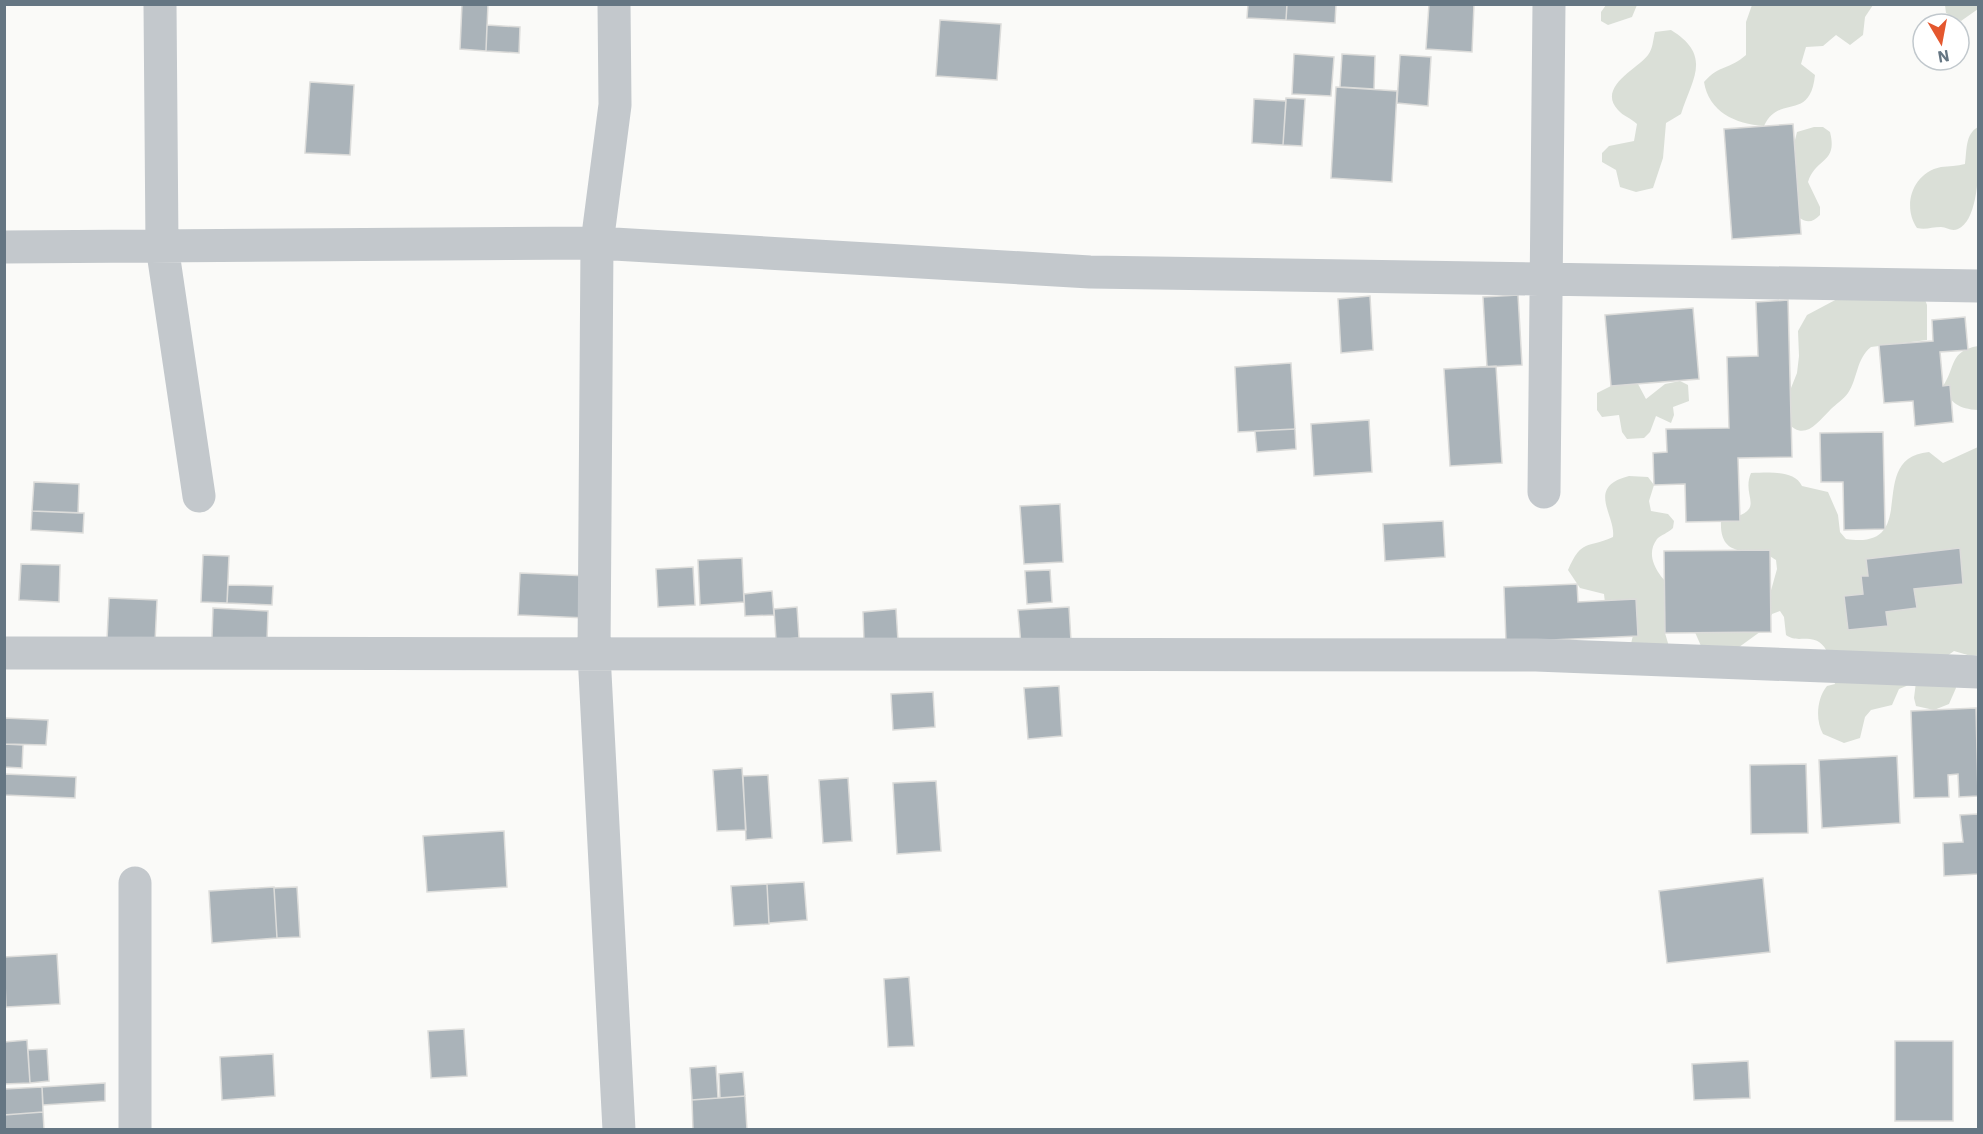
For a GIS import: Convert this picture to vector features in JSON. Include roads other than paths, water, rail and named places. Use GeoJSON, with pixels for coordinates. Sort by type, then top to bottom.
{"type":"FeatureCollection","features":[{"type":"Feature","properties":{"kind":"street"},"geometry":{"type":"LineString","coordinates":[[160,4],[162,246],[199,496]]}},
{"type":"Feature","properties":{"kind":"street"},"geometry":{"type":"LineString","coordinates":[[614,4],[615,105],[597,243],[594,654],[619,1130]]}},
{"type":"Feature","properties":{"kind":"street"},"geometry":{"type":"LineString","coordinates":[[1544,492],[1549,4]]}},
{"type":"Feature","properties":{"kind":"street"},"geometry":{"type":"LineString","coordinates":[[4,247],[597,243],[1090,272],[1978,286]]}},
{"type":"Feature","properties":{"kind":"street"},"geometry":{"type":"LineString","coordinates":[[4,653],[1536,655],[1978,672]]}},
{"type":"Feature","properties":{"kind":"street"},"geometry":{"type":"LineString","coordinates":[[135,883],[135,1130]]}}]}
